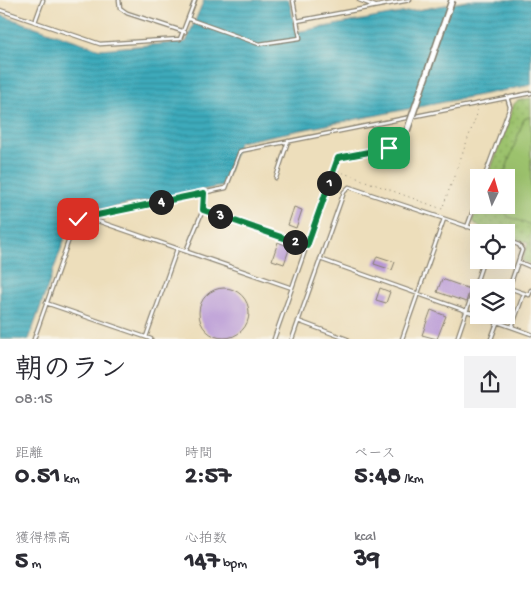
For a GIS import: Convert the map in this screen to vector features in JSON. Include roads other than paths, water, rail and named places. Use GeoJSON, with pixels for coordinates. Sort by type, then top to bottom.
{"type":"FeatureCollection","features":[{"type":"Feature","properties":{"kind":"street"},"geometry":{"type":"LineString","coordinates":[[407,131],[452,0]]}},
{"type":"Feature","properties":{"kind":"lane"},"geometry":{"type":"LineString","coordinates":[[35,22],[43,0]]}},
{"type":"Feature","properties":{"kind":"lane"},"geometry":{"type":"LineString","coordinates":[[119,0],[120,8],[126,13],[185,32]]}},
{"type":"Feature","properties":{"kind":"lane"},"geometry":{"type":"LineString","coordinates":[[0,10],[100,44],[180,39],[185,32],[195,0]]}},
{"type":"Feature","properties":{"kind":"lane"},"geometry":{"type":"LineString","coordinates":[[189,19],[259,44],[300,38],[293,0]]}},
{"type":"Feature","properties":{"kind":"lane"},"geometry":{"type":"LineString","coordinates":[[359,0],[377,7]]}},
{"type":"Feature","properties":{"kind":"lane"},"geometry":{"type":"LineString","coordinates":[[394,0],[400,2]]}},
{"type":"Feature","properties":{"kind":"lane"},"geometry":{"type":"LineString","coordinates":[[297,22],[409,0]]}},
{"type":"Feature","properties":{"kind":"lane"},"geometry":{"type":"LineString","coordinates":[[34,339],[74,225],[84,216],[226,188],[240,151],[531,93]]}},
{"type":"Feature","properties":{"kind":"lane"},"geometry":{"type":"LineString","coordinates":[[487,169],[510,107],[507,98]]}},
{"type":"Feature","properties":{"kind":"lane"},"geometry":{"type":"LineString","coordinates":[[274,339],[338,158],[396,145],[407,131]]}},
{"type":"Feature","properties":{"kind":"lane"},"geometry":{"type":"LineString","coordinates":[[276,178],[288,141]]}},
{"type":"Feature","properties":{"kind":"lane"},"geometry":{"type":"LineString","coordinates":[[292,339],[344,192],[349,186],[470,228]]}},
{"type":"Feature","properties":{"kind":"lane"},"geometry":{"type":"LineString","coordinates":[[186,252],[203,210],[204,193]]}},
{"type":"Feature","properties":{"kind":"lane"},"geometry":{"type":"LineString","coordinates":[[203,210],[307,246]]}},
{"type":"Feature","properties":{"kind":"lane"},"geometry":{"type":"LineString","coordinates":[[467,227],[472,214]]}},
{"type":"Feature","properties":{"kind":"lane"},"geometry":{"type":"LineString","coordinates":[[84,216],[292,288]]}},
{"type":"Feature","properties":{"kind":"lane"},"geometry":{"type":"LineString","coordinates":[[402,339],[444,219]]}},
{"type":"Feature","properties":{"kind":"lane"},"geometry":{"type":"LineString","coordinates":[[512,279],[522,250],[519,245],[515,243]]}},
{"type":"Feature","properties":{"kind":"lane"},"geometry":{"type":"LineString","coordinates":[[146,337],[178,249]]}},
{"type":"Feature","properties":{"kind":"lane"},"geometry":{"type":"LineString","coordinates":[[320,259],[470,312]]}},
{"type":"Feature","properties":{"kind":"lane"},"geometry":{"type":"LineString","coordinates":[[519,262],[531,267]]}},
{"type":"Feature","properties":{"kind":"lane"},"geometry":{"type":"LineString","coordinates":[[457,339],[481,269]]}},
{"type":"Feature","properties":{"kind":"lane"},"geometry":{"type":"LineString","coordinates":[[515,290],[529,295],[531,290]]}},
{"type":"Feature","properties":{"kind":"lane"},"geometry":{"type":"LineString","coordinates":[[512,328],[524,293]]}},
{"type":"Feature","properties":{"kind":"lane"},"geometry":{"type":"LineString","coordinates":[[46,303],[151,339]]}},
{"type":"Feature","properties":{"kind":"lane"},"geometry":{"type":"LineString","coordinates":[[298,321],[347,339]]}},
{"type":"Feature","properties":{"kind":"lane"},"geometry":{"type":"LineString","coordinates":[[491,339],[496,324]]}},
{"type":"Feature","properties":{"kind":"lane"},"geometry":{"type":"LineString","coordinates":[[502,324],[531,334]]}},
{"type":"Feature","properties":{"kind":"water"},"geometry":{"type":"Polygon","coordinates":[[[204,0],[289,0],[296,32],[473,0],[531,0],[531,85],[239,142],[223,186],[73,215],[29,339],[0,339],[0,15],[100,49],[186,42],[204,0]]]}}]}
